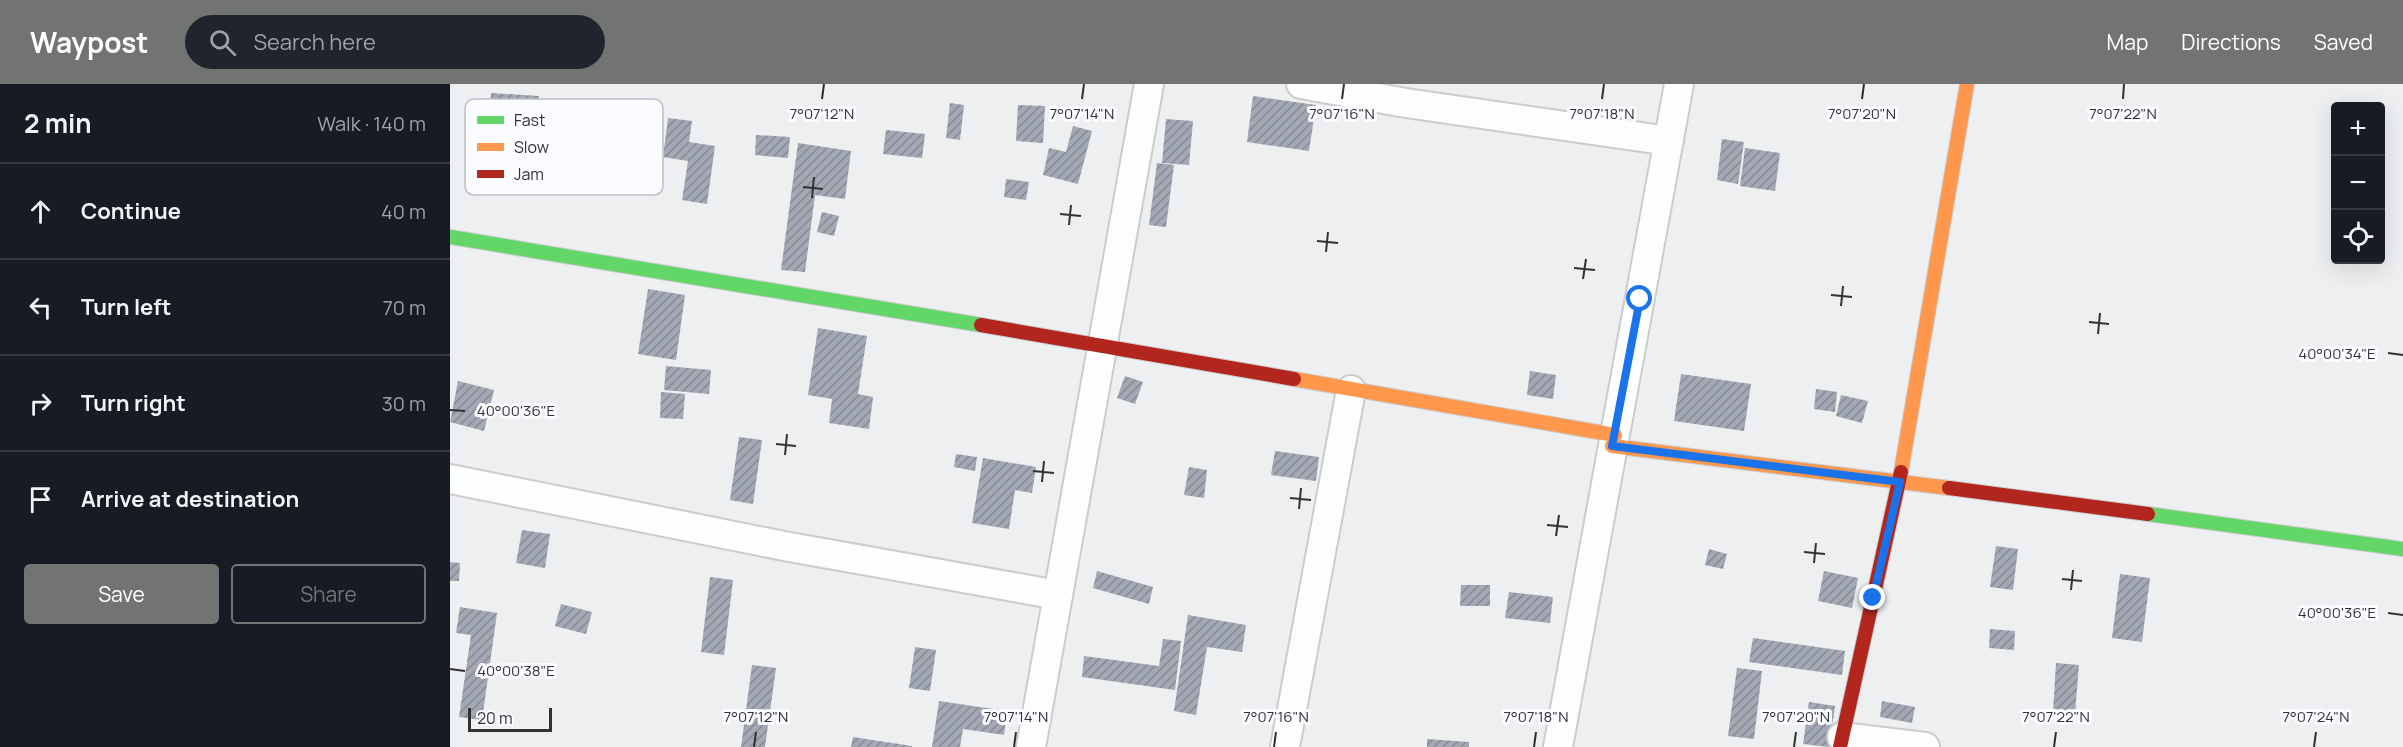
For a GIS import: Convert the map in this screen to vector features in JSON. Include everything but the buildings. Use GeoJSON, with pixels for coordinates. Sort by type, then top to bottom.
{"type":"FeatureCollection","features":[{"type":"Feature","properties":{"kind":"street"},"geometry":{"type":"LineString","coordinates":[[1031,747],[1149,84]]}},
{"type":"Feature","properties":{"kind":"street"},"geometry":{"type":"LineString","coordinates":[[1301,84],[1406,103],[1669,141]]}},
{"type":"Feature","properties":{"kind":"street"},"geometry":{"type":"LineString","coordinates":[[1558,747],[1679,84]]}},
{"type":"Feature","properties":{"kind":"street"},"geometry":{"type":"LineString","coordinates":[[1925,747],[1841,742],[1900,482],[1967,84]]}},
{"type":"Feature","properties":{"kind":"street"},"geometry":{"type":"LineString","coordinates":[[450,237],[1102,345],[1614,441],[1900,482],[2403,549]]}},
{"type":"Feature","properties":{"kind":"street"},"geometry":{"type":"LineString","coordinates":[[1285,747],[1351,390]]}},
{"type":"Feature","properties":{"kind":"street"},"geometry":{"type":"LineString","coordinates":[[450,478],[784,546],[1058,595]]}},
{"type":"Feature","properties":{"kind":"traffic: fast"},"geometry":{"type":"LineString","coordinates":[[450,237],[981,325]]}},
{"type":"Feature","properties":{"kind":"traffic: fast"},"geometry":{"type":"LineString","coordinates":[[2148,514],[2403,549]]}},
{"type":"Feature","properties":{"kind":"traffic: slow"},"geometry":{"type":"LineString","coordinates":[[1901,472],[1967,84]]}},
{"type":"Feature","properties":{"kind":"traffic: slow"},"geometry":{"type":"LineString","coordinates":[[1294,379],[1615,435]]}},
{"type":"Feature","properties":{"kind":"traffic: slow"},"geometry":{"type":"LineString","coordinates":[[1612,446],[1949,488]]}},
{"type":"Feature","properties":{"kind":"traffic: jam"},"geometry":{"type":"LineString","coordinates":[[981,325],[1294,379]]}},
{"type":"Feature","properties":{"kind":"traffic: jam"},"geometry":{"type":"LineString","coordinates":[[1840,747],[1901,472]]}},
{"type":"Feature","properties":{"kind":"traffic: jam"},"geometry":{"type":"LineString","coordinates":[[1949,488],[2148,514]]}},
{"type":"Feature","properties":{"kind":"route"},"geometry":{"type":"LineString","coordinates":[[1640,299],[1612,446],[1900,482],[1873,598]]}}]}
